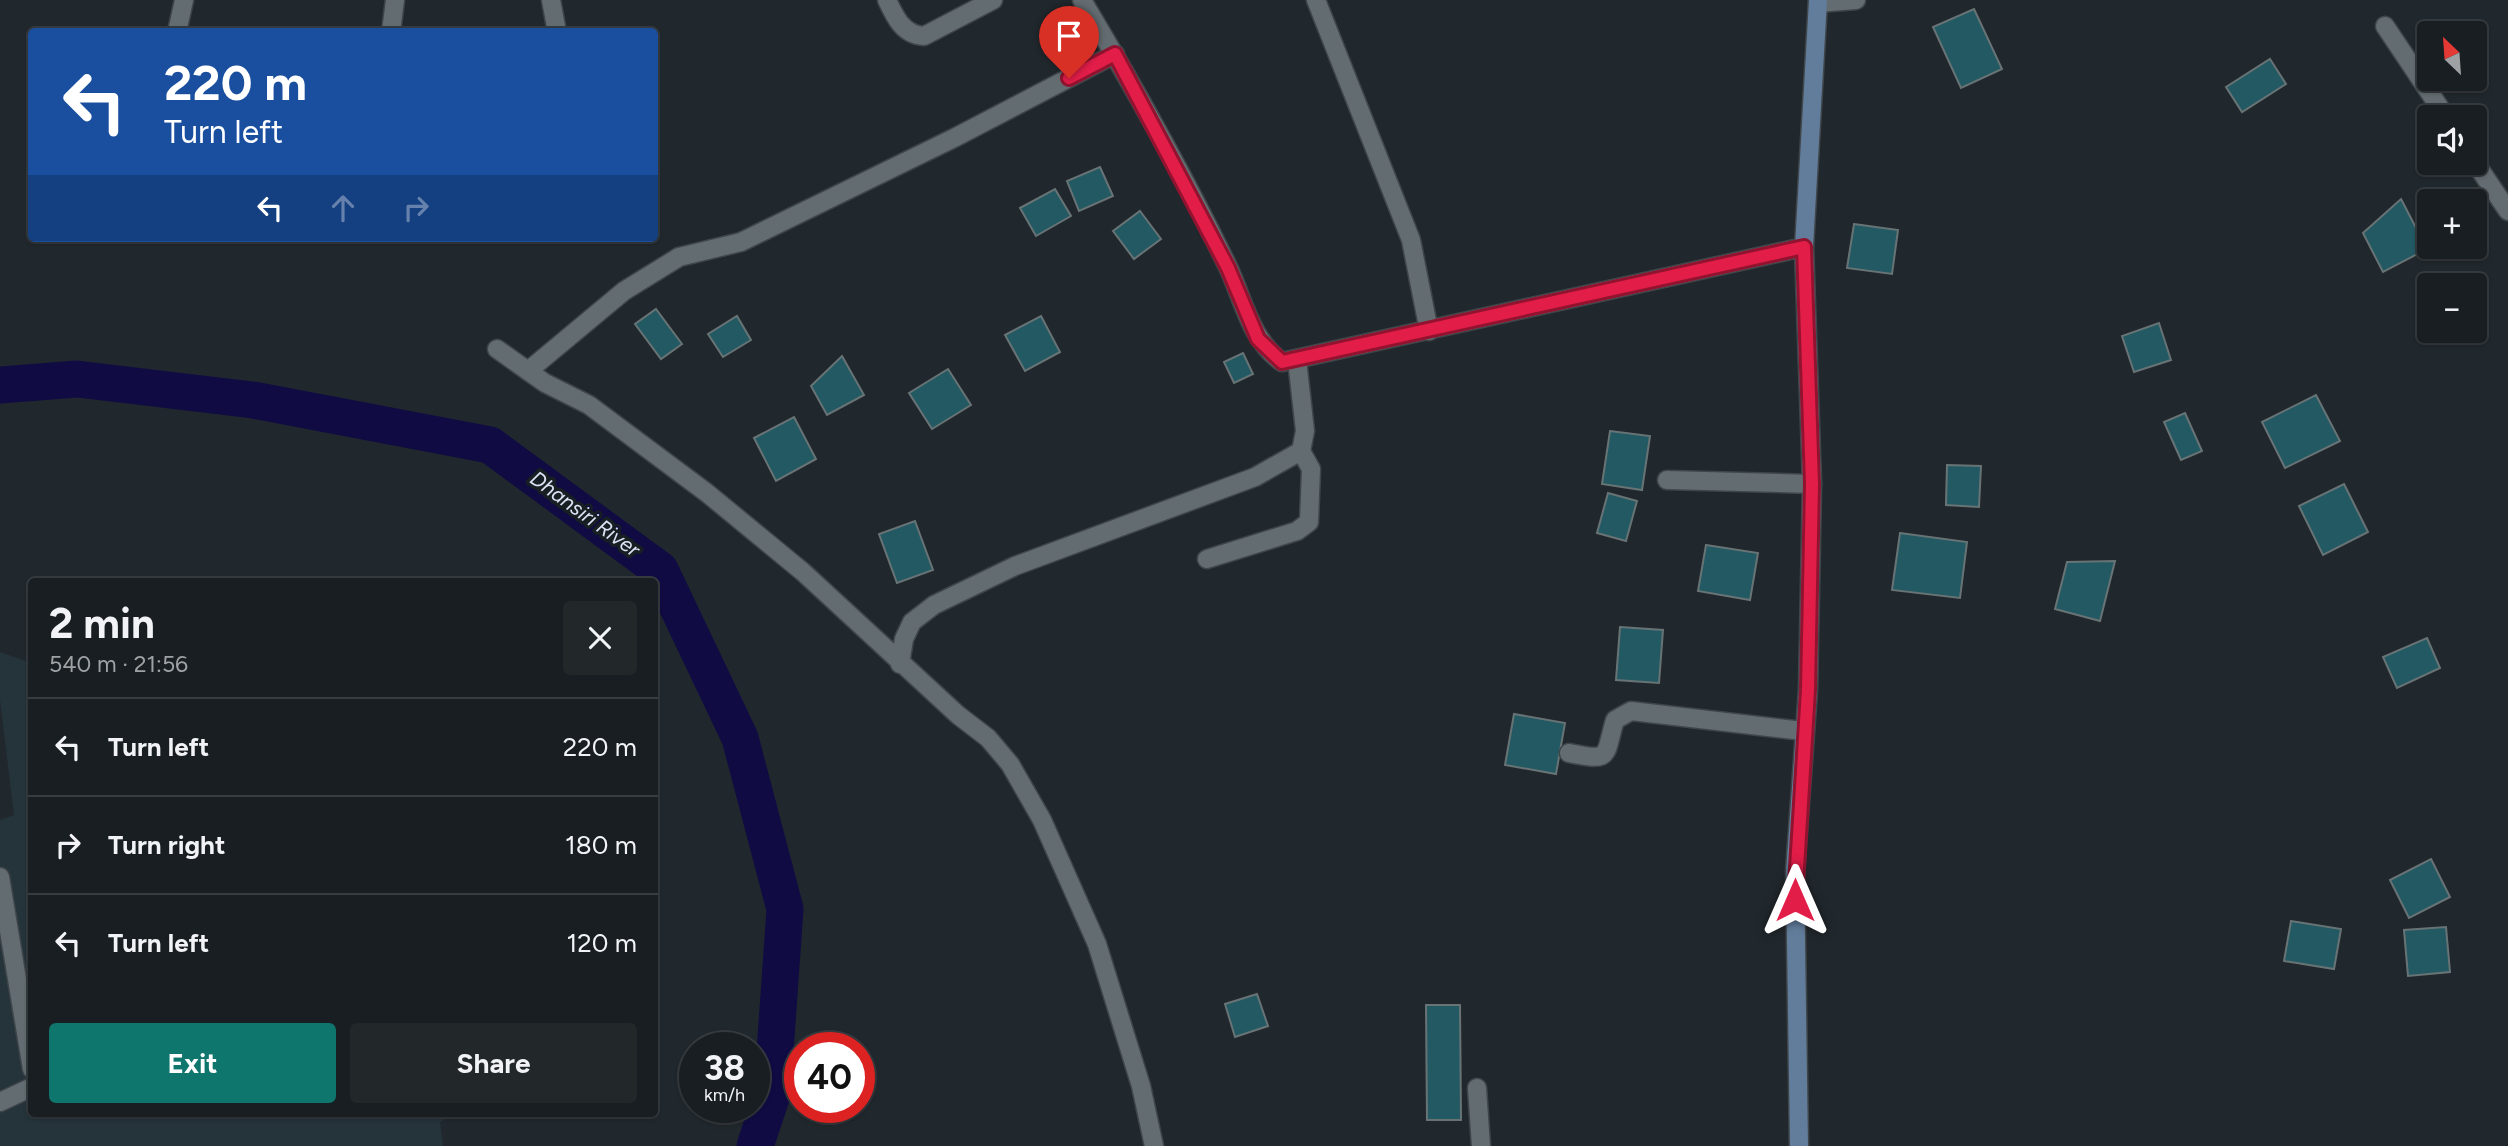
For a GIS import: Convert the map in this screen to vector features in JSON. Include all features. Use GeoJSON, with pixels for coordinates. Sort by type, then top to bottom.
{"type":"FeatureCollection","features":[{"type":"Feature","properties":{"kind":"street"},"geometry":{"type":"LineString","coordinates":[[178,28],[184,0]]}},
{"type":"Feature","properties":{"kind":"street"},"geometry":{"type":"LineString","coordinates":[[392,28],[395,0]]}},
{"type":"Feature","properties":{"kind":"street"},"geometry":{"type":"LineString","coordinates":[[551,0],[557,28]]}},
{"type":"Feature","properties":{"kind":"street"},"geometry":{"type":"LineString","coordinates":[[887,0],[903,28],[914,36],[924,36],[993,0]]}},
{"type":"Feature","properties":{"kind":"street"},"geometry":{"type":"LineString","coordinates":[[1082,0],[1115,54],[1228,268],[1258,339],[1282,362],[1804,247]]}},
{"type":"Feature","properties":{"kind":"street"},"geometry":{"type":"LineString","coordinates":[[1316,0],[1411,240],[1429,331]]}},
{"type":"Feature","properties":{"kind":"street"},"geometry":{"type":"LineString","coordinates":[[1799,1146],[1795,873],[1808,690],[1812,484],[1804,247],[1818,2],[1856,0]]}},
{"type":"Feature","properties":{"kind":"street"},"geometry":{"type":"LineString","coordinates":[[2385,26],[2438,105]]}},
{"type":"Feature","properties":{"kind":"street"},"geometry":{"type":"LineString","coordinates":[[528,371],[624,291],[679,257],[741,243],[1115,54]]}},
{"type":"Feature","properties":{"kind":"street"},"geometry":{"type":"LineString","coordinates":[[2484,175],[2508,211]]}},
{"type":"Feature","properties":{"kind":"street"},"geometry":{"type":"LineString","coordinates":[[497,349],[545,383],[589,405],[707,493],[803,572],[900,664],[988,738],[1010,764],[1042,820],[1097,944],[1141,1086],[1154,1146]]}},
{"type":"Feature","properties":{"kind":"street"},"geometry":{"type":"LineString","coordinates":[[1208,559],[1297,531],[1309,522],[1311,469],[1301,451],[1306,431],[1297,360]]}},
{"type":"Feature","properties":{"kind":"street"},"geometry":{"type":"LineString","coordinates":[[900,664],[904,639],[912,622],[934,605],[1015,566],[1255,477],[1301,451]]}},
{"type":"Feature","properties":{"kind":"street"},"geometry":{"type":"LineString","coordinates":[[1667,480],[1812,484]]}},
{"type":"Feature","properties":{"kind":"street"},"geometry":{"type":"LineString","coordinates":[[1569,753],[1597,759],[1603,757],[1609,751],[1615,720],[1631,711],[1803,731]]}},
{"type":"Feature","properties":{"kind":"street"},"geometry":{"type":"LineString","coordinates":[[0,877],[28,1045]]}},
{"type":"Feature","properties":{"kind":"street"},"geometry":{"type":"LineString","coordinates":[[1477,1088],[1480,1146]]}},
{"type":"Feature","properties":{"kind":"street"},"geometry":{"type":"LineString","coordinates":[[0,1101],[28,1089]]}},
{"type":"Feature","properties":{"kind":"shaded area"},"geometry":{"type":"Polygon","coordinates":[[[0,652],[28,662],[28,1117],[451,1117],[440,1122],[443,1146],[0,1146],[0,820],[14,815],[0,700],[0,652]]]}},
{"type":"Feature","properties":{"kind":"building"},"geometry":{"type":"Polygon","coordinates":[[[1974,9],[2002,69],[1961,88],[1933,27],[1974,9]]]}},
{"type":"Feature","properties":{"kind":"building"},"geometry":{"type":"Polygon","coordinates":[[[2270,59],[2286,84],[2242,112],[2226,87],[2270,59]]]}},
{"type":"Feature","properties":{"kind":"building"},"geometry":{"type":"Polygon","coordinates":[[[1100,167],[1113,196],[1079,211],[1067,181],[1100,167]]]}},
{"type":"Feature","properties":{"kind":"building"},"geometry":{"type":"Polygon","coordinates":[[[1055,189],[1071,216],[1036,236],[1020,208],[1055,189]]]}},
{"type":"Feature","properties":{"kind":"building"},"geometry":{"type":"Polygon","coordinates":[[[2401,199],[2417,230],[2417,254],[2383,272],[2363,233],[2401,199]]]}},
{"type":"Feature","properties":{"kind":"building"},"geometry":{"type":"Polygon","coordinates":[[[1140,211],[1161,239],[1134,259],[1113,231],[1140,211]]]}},
{"type":"Feature","properties":{"kind":"building"},"geometry":{"type":"Polygon","coordinates":[[[1854,224],[1898,230],[1892,274],[1847,268],[1854,224]]]}},
{"type":"Feature","properties":{"kind":"building"},"geometry":{"type":"Polygon","coordinates":[[[656,309],[682,344],[661,359],[635,324],[656,309]]]}},
{"type":"Feature","properties":{"kind":"building"},"geometry":{"type":"Polygon","coordinates":[[[737,316],[751,340],[723,357],[708,334],[737,316]]]}},
{"type":"Feature","properties":{"kind":"building"},"geometry":{"type":"Polygon","coordinates":[[[1041,316],[1060,352],[1025,371],[1005,335],[1041,316]]]}},
{"type":"Feature","properties":{"kind":"building"},"geometry":{"type":"Polygon","coordinates":[[[2159,323],[2171,360],[2134,372],[2122,336],[2159,323]]]}},
{"type":"Feature","properties":{"kind":"building"},"geometry":{"type":"Polygon","coordinates":[[[1243,353],[1253,374],[1234,383],[1224,362],[1243,353]]]}},
{"type":"Feature","properties":{"kind":"building"},"geometry":{"type":"Polygon","coordinates":[[[842,356],[864,395],[827,415],[811,386],[842,356]]]}},
{"type":"Feature","properties":{"kind":"building"},"geometry":{"type":"Polygon","coordinates":[[[948,369],[971,405],[932,429],[909,393],[948,369]]]}},
{"type":"Feature","properties":{"kind":"building"},"geometry":{"type":"Polygon","coordinates":[[[2316,395],[2340,441],[2285,468],[2262,422],[2316,395]]]}},
{"type":"Feature","properties":{"kind":"building"},"geometry":{"type":"Polygon","coordinates":[[[2185,413],[2202,451],[2181,460],[2164,422],[2185,413]]]}},
{"type":"Feature","properties":{"kind":"building"},"geometry":{"type":"Polygon","coordinates":[[[794,417],[816,459],[776,481],[754,438],[794,417]]]}},
{"type":"Feature","properties":{"kind":"building"},"geometry":{"type":"Polygon","coordinates":[[[1610,431],[1650,436],[1642,490],[1602,484],[1610,431]]]}},
{"type":"Feature","properties":{"kind":"building"},"geometry":{"type":"Polygon","coordinates":[[[1947,465],[1981,466],[1979,507],[1946,505],[1947,465]]]}},
{"type":"Feature","properties":{"kind":"building"},"geometry":{"type":"Polygon","coordinates":[[[2344,484],[2368,532],[2323,555],[2299,506],[2344,484]]]}},
{"type":"Feature","properties":{"kind":"building"},"geometry":{"type":"Polygon","coordinates":[[[1608,493],[1637,501],[1626,541],[1597,533],[1608,493]]]}},
{"type":"Feature","properties":{"kind":"building"},"geometry":{"type":"Polygon","coordinates":[[[915,521],[933,570],[897,583],[879,534],[915,521]]]}},
{"type":"Feature","properties":{"kind":"building"},"geometry":{"type":"Polygon","coordinates":[[[1900,533],[1967,542],[1960,598],[1892,590],[1900,533]]]}},
{"type":"Feature","properties":{"kind":"building"},"geometry":{"type":"Polygon","coordinates":[[[1706,545],[1758,553],[1750,600],[1698,591],[1706,545]]]}},
{"type":"Feature","properties":{"kind":"building"},"geometry":{"type":"Polygon","coordinates":[[[2115,561],[2100,621],[2055,609],[2067,562],[2115,561]]]}},
{"type":"Feature","properties":{"kind":"building"},"geometry":{"type":"Polygon","coordinates":[[[1620,627],[1663,630],[1659,683],[1616,680],[1620,627]]]}},
{"type":"Feature","properties":{"kind":"building"},"geometry":{"type":"Polygon","coordinates":[[[2427,638],[2440,668],[2397,688],[2383,657],[2427,638]]]}},
{"type":"Feature","properties":{"kind":"building"},"geometry":{"type":"Polygon","coordinates":[[[1514,714],[1565,723],[1556,774],[1505,765],[1514,714]]]}},
{"type":"Feature","properties":{"kind":"building"},"geometry":{"type":"Polygon","coordinates":[[[2431,859],[2450,897],[2409,918],[2390,880],[2431,859]]]}},
{"type":"Feature","properties":{"kind":"building"},"geometry":{"type":"Polygon","coordinates":[[[2291,921],[2341,929],[2334,969],[2284,961],[2291,921]]]}},
{"type":"Feature","properties":{"kind":"building"},"geometry":{"type":"Polygon","coordinates":[[[2446,927],[2450,972],[2408,976],[2404,930],[2446,927]]]}},
{"type":"Feature","properties":{"kind":"building"},"geometry":{"type":"Polygon","coordinates":[[[1257,994],[1268,1026],[1235,1037],[1225,1004],[1257,994]]]}},
{"type":"Feature","properties":{"kind":"building"},"geometry":{"type":"Polygon","coordinates":[[[1426,1005],[1460,1005],[1461,1120],[1427,1120],[1426,1005]]]}},
{"type":"Feature","properties":{"kind":"waterway","name":"Dhansiri River"},"geometry":{"type":"LineString","coordinates":[[0,385],[77,379],[253,400],[490,445],[660,570],[740,738],[785,909],[772,1095],[755,1146]]}},
{"type":"Feature","properties":{"kind":"route"},"geometry":{"type":"LineString","coordinates":[[1069,78],[1115,54],[1228,268],[1258,339],[1268,352],[1282,362],[1519,313],[1804,247],[1812,484],[1808,690],[1800,778],[1795,900]]}}]}
